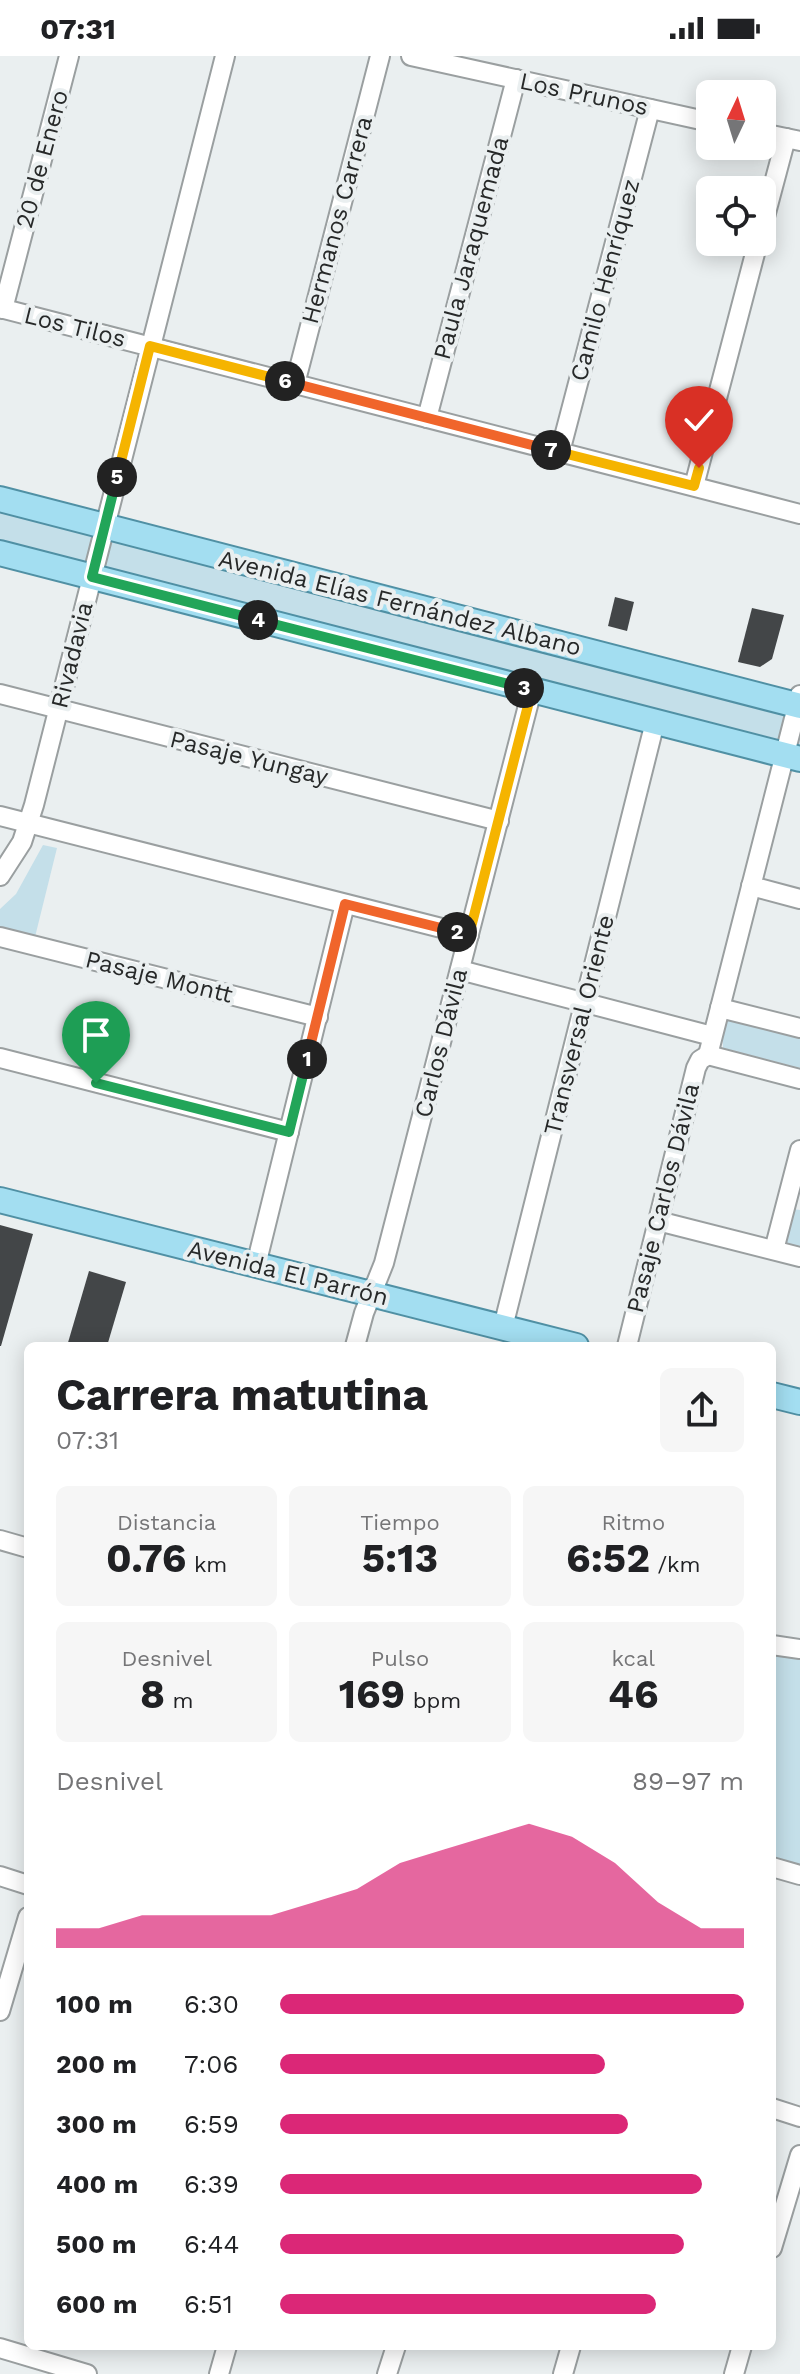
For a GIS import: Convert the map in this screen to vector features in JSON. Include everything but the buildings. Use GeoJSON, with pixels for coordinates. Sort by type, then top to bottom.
{"type":"FeatureCollection","features":[{"type":"Feature","properties":{"kind":"main road","name":"Avenida Elías Fernández Albano"},"geometry":{"type":"LineString","coordinates":[[0,499],[799,702]]}},
{"type":"Feature","properties":{"kind":"main road","name":"Avenida Elías Fernández Albano"},"geometry":{"type":"LineString","coordinates":[[0,553],[792,757]]}},
{"type":"Feature","properties":{"kind":"main road","name":"Avenida El Parrón"},"geometry":{"type":"LineString","coordinates":[[0,1200],[561,1342]]}},
{"type":"Feature","properties":{"kind":"main road"},"geometry":{"type":"LineString","coordinates":[[776,1396],[800,1402]]}},
{"type":"Feature","properties":{"kind":"street","name":"20 de Enero"},"geometry":{"type":"LineString","coordinates":[[1,309],[69,56]]}},
{"type":"Feature","properties":{"kind":"street","name":"Rivadavia"},"geometry":{"type":"LineString","coordinates":[[0,876],[22,842],[29,823],[225,56]]}},
{"type":"Feature","properties":{"kind":"street","name":"Hermanos Carrera"},"geometry":{"type":"LineString","coordinates":[[295,384],[380,56]]}},
{"type":"Feature","properties":{"kind":"street","name":"Los Prunos"},"geometry":{"type":"LineString","coordinates":[[411,56],[696,119]]}},
{"type":"Feature","properties":{"kind":"street","name":"Paula Jaraquemada"},"geometry":{"type":"LineString","coordinates":[[427,418],[516,79]]}},
{"type":"Feature","properties":{"kind":"street","name":"Camilo Henríquez"},"geometry":{"type":"LineString","coordinates":[[560,452],[650,109]]}},
{"type":"Feature","properties":{"kind":"street"},"geometry":{"type":"LineString","coordinates":[[776,188],[793,140]]}},
{"type":"Feature","properties":{"kind":"street"},"geometry":{"type":"LineString","coordinates":[[694,486],[754,256]]}},
{"type":"Feature","properties":{"kind":"street","name":"Los Tilos"},"geometry":{"type":"LineString","coordinates":[[1,309],[800,514]]}},
{"type":"Feature","properties":{"kind":"street","name":"Carlos Dávila"},"geometry":{"type":"LineString","coordinates":[[356,1342],[384,1263],[532,690]]}},
{"type":"Feature","properties":{"kind":"street","name":"Pasaje Yungay"},"geometry":{"type":"LineString","coordinates":[[0,694],[499,821]]}},
{"type":"Feature","properties":{"kind":"street"},"geometry":{"type":"LineString","coordinates":[[799,702],[792,757],[751,886],[708,1055],[800,1079]]}},
{"type":"Feature","properties":{"kind":"street","name":"Transversal Oriente"},"geometry":{"type":"LineString","coordinates":[[503,1327],[655,722]]}},
{"type":"Feature","properties":{"kind":"street"},"geometry":{"type":"LineString","coordinates":[[0,816],[469,935]]}},
{"type":"Feature","properties":{"kind":"street"},"geometry":{"type":"LineString","coordinates":[[751,886],[800,899]]}},
{"type":"Feature","properties":{"kind":"street"},"geometry":{"type":"LineString","coordinates":[[256,1265],[345,904]]}},
{"type":"Feature","properties":{"kind":"street","name":"Pasaje Montt"},"geometry":{"type":"LineString","coordinates":[[0,937],[318,1017]]}},
{"type":"Feature","properties":{"kind":"street"},"geometry":{"type":"LineString","coordinates":[[460,970],[712,1036]]}},
{"type":"Feature","properties":{"kind":"street"},"geometry":{"type":"LineString","coordinates":[[720,1008],[800,1028]]}},
{"type":"Feature","properties":{"kind":"street","name":"Pasaje Carlos Dávila"},"geometry":{"type":"LineString","coordinates":[[628,1342],[696,1068],[700,1060],[708,1055]]}},
{"type":"Feature","properties":{"kind":"street"},"geometry":{"type":"LineString","coordinates":[[0,1058],[289,1132]]}},
{"type":"Feature","properties":{"kind":"street"},"geometry":{"type":"LineString","coordinates":[[774,1250],[793,1204],[800,1150]]}},
{"type":"Feature","properties":{"kind":"street"},"geometry":{"type":"LineString","coordinates":[[658,1221],[800,1257]]}},
{"type":"Feature","properties":{"kind":"street"},"geometry":{"type":"LineString","coordinates":[[0,1540],[24,1547]]}},
{"type":"Feature","properties":{"kind":"street"},"geometry":{"type":"LineString","coordinates":[[776,1646],[800,1649]]}},
{"type":"Feature","properties":{"kind":"street"},"geometry":{"type":"LineString","coordinates":[[776,1868],[800,1875]]}},
{"type":"Feature","properties":{"kind":"street"},"geometry":{"type":"LineString","coordinates":[[0,1876],[24,1884]]}},
{"type":"Feature","properties":{"kind":"street"},"geometry":{"type":"LineString","coordinates":[[0,2011],[24,1930]]}},
{"type":"Feature","properties":{"kind":"street"},"geometry":{"type":"LineString","coordinates":[[776,2109],[800,2117]]}},
{"type":"Feature","properties":{"kind":"street"},"geometry":{"type":"LineString","coordinates":[[776,2235],[800,2155]]}},
{"type":"Feature","properties":{"kind":"street"},"geometry":{"type":"LineString","coordinates":[[0,2348],[87,2374]]}},
{"type":"Feature","properties":{"kind":"street"},"geometry":{"type":"LineString","coordinates":[[219,2374],[226,2350]]}},
{"type":"Feature","properties":{"kind":"street"},"geometry":{"type":"LineString","coordinates":[[387,2374],[395,2350]]}},
{"type":"Feature","properties":{"kind":"street"},"geometry":{"type":"LineString","coordinates":[[563,2374],[570,2350]]}},
{"type":"Feature","properties":{"kind":"street"},"geometry":{"type":"LineString","coordinates":[[734,2374],[741,2350]]}},
{"type":"Feature","properties":{"kind":"shaded area"},"geometry":{"type":"Polygon","coordinates":[[[0,507],[800,714],[800,745],[0,541],[0,507]]]}},
{"type":"Feature","properties":{"kind":"shaded area"},"geometry":{"type":"Polygon","coordinates":[[[43,845],[57,848],[34,941],[0,932],[0,909],[16,894],[43,845]]]}},
{"type":"Feature","properties":{"kind":"shaded area"},"geometry":{"type":"Polygon","coordinates":[[[722,1019],[800,1038],[800,1068],[723,1048],[722,1019]]]}},
{"type":"Feature","properties":{"kind":"shaded area"},"geometry":{"type":"Polygon","coordinates":[[[793,1209],[800,1210],[800,1251],[783,1246],[793,1209]]]}},
{"type":"Feature","properties":{"kind":"shaded area"},"geometry":{"type":"Polygon","coordinates":[[[776,1654],[800,1659],[800,1867],[776,1861],[776,1654]]]}},
{"type":"Feature","properties":{"kind":"route"},"geometry":{"type":"LineString","coordinates":[[96,1083],[289,1132],[345,904],[469,935],[532,690],[92,577],[150,346],[694,486],[699,468]]}}]}
